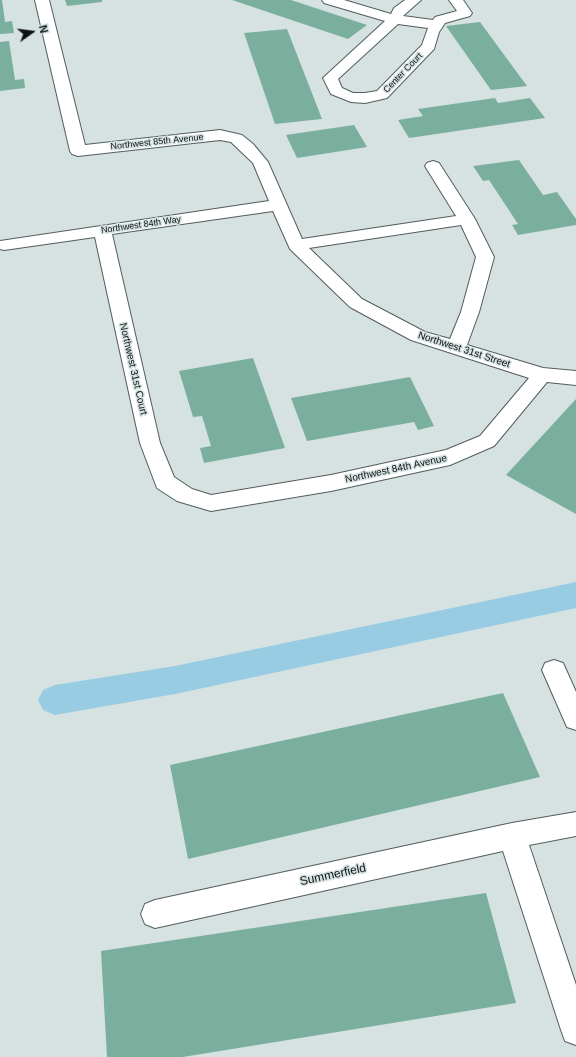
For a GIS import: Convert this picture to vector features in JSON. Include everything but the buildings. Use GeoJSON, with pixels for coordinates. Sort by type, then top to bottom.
{"type":"FeatureCollection","features":[{"type":"Feature","properties":{"kind":"street","name":"Northwest 85th Avenue"},"geometry":{"type":"LineString","coordinates":[[42,0],[78,151],[220,135],[236,138],[247,146],[260,162],[278,205]]}},
{"type":"Feature","properties":{"kind":"street"},"geometry":{"type":"LineString","coordinates":[[329,0],[395,19],[436,25],[440,20],[465,13],[456,0]]}},
{"type":"Feature","properties":{"kind":"street","name":"Center Court"},"geometry":{"type":"LineString","coordinates":[[414,0],[399,11],[395,19],[330,78],[336,91],[351,97],[365,98],[382,95],[429,46],[432,32],[436,25]]}},
{"type":"Feature","properties":{"kind":"street"},"geometry":{"type":"LineString","coordinates":[[433,166],[467,219],[485,256],[470,312],[456,348]]}},
{"type":"Feature","properties":{"kind":"street"},"geometry":{"type":"LineString","coordinates":[[278,205],[296,245],[467,219]]}},
{"type":"Feature","properties":{"kind":"street","name":"Northwest 84th Way"},"geometry":{"type":"LineString","coordinates":[[4,245],[278,205]]}},
{"type":"Feature","properties":{"kind":"street","name":"Northwest 31st Court"},"geometry":{"type":"LineString","coordinates":[[102,230],[150,443],[165,482],[185,495]]}},
{"type":"Feature","properties":{"kind":"street","name":"Northwest 31st Street"},"geometry":{"type":"LineString","coordinates":[[296,245],[356,303],[418,336],[542,375]]}},
{"type":"Feature","properties":{"kind":"street"},"geometry":{"type":"LineString","coordinates":[[542,375],[576,378]]}},
{"type":"Feature","properties":{"kind":"street","name":"Northwest 84th Avenue"},"geometry":{"type":"LineString","coordinates":[[185,495],[211,503],[331,483],[450,457],[487,441],[542,375]]}},
{"type":"Feature","properties":{"kind":"street"},"geometry":{"type":"LineString","coordinates":[[554,670],[576,719]]}},
{"type":"Feature","properties":{"kind":"street","name":"Summerfield"},"geometry":{"type":"LineString","coordinates":[[155,914],[512,836],[576,824]]}},
{"type":"Feature","properties":{"kind":"street"},"geometry":{"type":"LineString","coordinates":[[512,836],[576,1030]]}},
{"type":"Feature","properties":{"kind":"waterway"},"geometry":{"type":"LineString","coordinates":[[55,700],[175,680],[576,595]]}}]}
